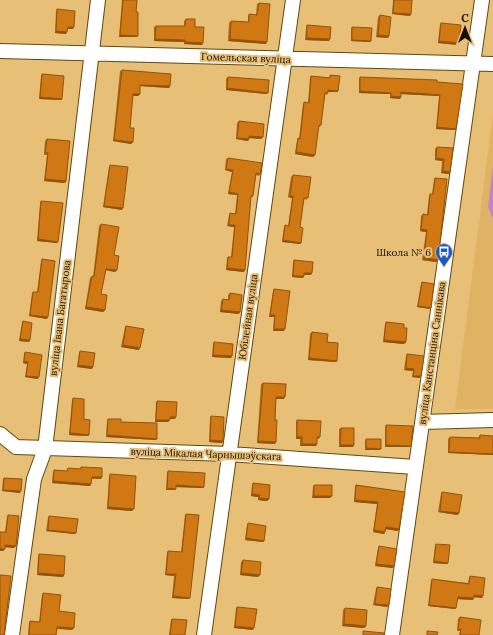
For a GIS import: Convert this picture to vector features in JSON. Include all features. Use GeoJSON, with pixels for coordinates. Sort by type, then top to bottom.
{"type":"FeatureCollection","features":[{"type":"Feature","properties":{"kind":"street","name":"вуліца Івана Багатырова"},"geometry":{"type":"LineString","coordinates":[[12,635],[34,478],[44,449],[90,54],[98,0]]}},
{"type":"Feature","properties":{"kind":"street","name":"Юбілейная вуліца"},"geometry":{"type":"LineString","coordinates":[[204,635],[293,0]]}},
{"type":"Feature","properties":{"kind":"street","name":"вуліца Канстанціна Саннікава"},"geometry":{"type":"LineString","coordinates":[[392,635],[482,0]]}},
{"type":"Feature","properties":{"kind":"street","name":"Гомельская вуліца"},"geometry":{"type":"LineString","coordinates":[[0,50],[285,60],[493,64]]}},
{"type":"Feature","properties":{"kind":"street"},"geometry":{"type":"LineString","coordinates":[[422,422],[493,420]]}},
{"type":"Feature","properties":{"kind":"street","name":"вуліца Мікалая Чарнышэўскага"},"geometry":{"type":"LineString","coordinates":[[0,434],[16,446],[44,449],[229,454],[416,467]]}},
{"type":"Feature","properties":{"kind":"shaded area"},"geometry":{"type":"Polygon","coordinates":[[[493,113],[493,409],[455,409],[493,113]]]}},
{"type":"Feature","properties":{"kind":"shaded area"},"geometry":{"type":"Polygon","coordinates":[[[493,165],[493,219],[488,207],[493,165]]]}},
{"type":"Feature","properties":{"kind":"building"},"geometry":{"type":"Polygon","coordinates":[[[123,0],[137,0],[136,12],[138,12],[138,36],[120,35],[123,0]]]}},
{"type":"Feature","properties":{"kind":"building"},"geometry":{"type":"Polygon","coordinates":[[[394,0],[412,0],[411,14],[393,13],[394,0]]]}},
{"type":"Feature","properties":{"kind":"building"},"geometry":{"type":"Polygon","coordinates":[[[259,3],[270,4],[267,42],[230,39],[231,21],[249,22],[249,14],[257,15],[259,3]]]}},
{"type":"Feature","properties":{"kind":"building"},"geometry":{"type":"Polygon","coordinates":[[[57,9],[75,11],[74,27],[68,27],[67,32],[56,31],[57,9]]]}},
{"type":"Feature","properties":{"kind":"building"},"geometry":{"type":"Polygon","coordinates":[[[380,15],[391,17],[389,36],[378,35],[380,15]]]}},
{"type":"Feature","properties":{"kind":"building"},"geometry":{"type":"Polygon","coordinates":[[[186,19],[195,19],[195,27],[204,27],[203,43],[185,42],[185,40],[155,39],[156,26],[185,26],[186,19]]]}},
{"type":"Feature","properties":{"kind":"building"},"geometry":{"type":"Polygon","coordinates":[[[441,23],[461,25],[459,43],[439,41],[441,23]]]}},
{"type":"Feature","properties":{"kind":"building"},"geometry":{"type":"Polygon","coordinates":[[[307,25],[331,27],[330,39],[307,38],[307,25]]]}},
{"type":"Feature","properties":{"kind":"building"},"geometry":{"type":"Polygon","coordinates":[[[352,27],[372,28],[371,41],[352,40],[352,27]]]}},
{"type":"Feature","properties":{"kind":"building"},"geometry":{"type":"Polygon","coordinates":[[[122,70],[171,74],[170,86],[140,85],[140,94],[133,94],[130,128],[134,128],[133,142],[114,140],[122,70]]]}},
{"type":"Feature","properties":{"kind":"building"},"geometry":{"type":"Polygon","coordinates":[[[42,74],[64,76],[62,99],[40,97],[42,74]]]}},
{"type":"Feature","properties":{"kind":"building"},"geometry":{"type":"Polygon","coordinates":[[[330,75],[340,76],[338,91],[328,90],[328,93],[325,93],[315,155],[296,152],[298,138],[300,139],[304,102],[309,103],[311,76],[330,78],[330,75]]]}},
{"type":"Feature","properties":{"kind":"building"},"geometry":{"type":"Polygon","coordinates":[[[228,77],[269,80],[268,93],[227,88],[228,77]]]}},
{"type":"Feature","properties":{"kind":"building"},"geometry":{"type":"Polygon","coordinates":[[[360,77],[437,80],[437,82],[463,84],[456,129],[437,127],[440,95],[401,92],[401,97],[391,96],[391,93],[360,91],[360,77]]]}},
{"type":"Feature","properties":{"kind":"building"},"geometry":{"type":"Polygon","coordinates":[[[239,121],[264,124],[263,137],[249,136],[249,139],[237,138],[239,121]]]}},
{"type":"Feature","properties":{"kind":"building"},"geometry":{"type":"Polygon","coordinates":[[[47,139],[70,141],[66,181],[45,179],[48,153],[45,153],[47,139]]]}},
{"type":"Feature","properties":{"kind":"building"},"geometry":{"type":"Polygon","coordinates":[[[437,147],[453,148],[450,172],[443,171],[444,159],[436,158],[437,147]]]}},
{"type":"Feature","properties":{"kind":"building"},"geometry":{"type":"Polygon","coordinates":[[[228,158],[262,163],[260,174],[256,173],[253,196],[251,196],[245,270],[227,268],[228,257],[232,257],[235,225],[229,225],[230,213],[236,214],[238,194],[229,192],[233,170],[226,169],[228,158]]]}},
{"type":"Feature","properties":{"kind":"building"},"geometry":{"type":"Polygon","coordinates":[[[110,165],[128,167],[123,208],[104,206],[110,165]]]}},
{"type":"Feature","properties":{"kind":"building"},"geometry":{"type":"Polygon","coordinates":[[[293,175],[311,177],[308,198],[304,198],[300,227],[303,228],[301,243],[283,240],[285,225],[289,226],[293,196],[290,196],[293,175]]]}},
{"type":"Feature","properties":{"kind":"building"},"geometry":{"type":"Polygon","coordinates":[[[435,178],[447,179],[438,260],[424,258],[427,230],[421,229],[423,214],[428,215],[430,194],[433,194],[435,178]]]}},
{"type":"Feature","properties":{"kind":"building"},"geometry":{"type":"Polygon","coordinates":[[[41,201],[63,203],[58,242],[38,239],[41,201]]]}},
{"type":"Feature","properties":{"kind":"building"},"geometry":{"type":"Polygon","coordinates":[[[101,224],[119,227],[114,255],[119,256],[117,270],[106,269],[101,294],[107,295],[105,310],[86,307],[92,276],[94,277],[101,224]]]}},
{"type":"Feature","properties":{"kind":"building"},"geometry":{"type":"Polygon","coordinates":[[[42,259],[55,261],[48,317],[30,315],[33,292],[38,292],[42,259]]]}},
{"type":"Feature","properties":{"kind":"building"},"geometry":{"type":"Polygon","coordinates":[[[294,260],[313,262],[312,273],[304,273],[304,276],[293,276],[294,260]]]}},
{"type":"Feature","properties":{"kind":"building"},"geometry":{"type":"Polygon","coordinates":[[[422,282],[434,284],[431,308],[418,306],[422,282]]]}},
{"type":"Feature","properties":{"kind":"building"},"geometry":{"type":"Polygon","coordinates":[[[274,289],[290,291],[285,329],[274,329],[275,315],[270,315],[274,289]]]}},
{"type":"Feature","properties":{"kind":"building"},"geometry":{"type":"Polygon","coordinates":[[[230,293],[242,295],[240,312],[221,310],[223,299],[229,300],[230,293]]]}},
{"type":"Feature","properties":{"kind":"building"},"geometry":{"type":"Polygon","coordinates":[[[23,321],[32,323],[30,340],[20,339],[23,321]]]}},
{"type":"Feature","properties":{"kind":"building"},"geometry":{"type":"Polygon","coordinates":[[[386,322],[404,324],[404,328],[407,328],[406,342],[384,340],[386,322]]]}},
{"type":"Feature","properties":{"kind":"building"},"geometry":{"type":"Polygon","coordinates":[[[126,326],[144,329],[140,348],[123,345],[126,326]]]}},
{"type":"Feature","properties":{"kind":"building"},"geometry":{"type":"Polygon","coordinates":[[[312,332],[328,334],[327,342],[338,343],[337,361],[309,358],[312,332]]]}},
{"type":"Feature","properties":{"kind":"building"},"geometry":{"type":"Polygon","coordinates":[[[214,342],[233,344],[232,356],[213,355],[214,342]]]}},
{"type":"Feature","properties":{"kind":"building"},"geometry":{"type":"Polygon","coordinates":[[[80,351],[95,353],[93,367],[78,365],[80,351]]]}},
{"type":"Feature","properties":{"kind":"building"},"geometry":{"type":"Polygon","coordinates":[[[25,352],[42,355],[39,377],[26,376],[28,362],[24,361],[25,352]]]}},
{"type":"Feature","properties":{"kind":"building"},"geometry":{"type":"Polygon","coordinates":[[[407,354],[424,356],[421,376],[413,376],[414,369],[406,368],[407,354]]]}},
{"type":"Feature","properties":{"kind":"building"},"geometry":{"type":"Polygon","coordinates":[[[263,383],[286,384],[285,397],[276,397],[276,442],[258,441],[263,383]]]}},
{"type":"Feature","properties":{"kind":"building"},"geometry":{"type":"Polygon","coordinates":[[[73,398],[84,399],[84,419],[90,420],[89,435],[70,433],[73,398]]]}},
{"type":"Feature","properties":{"kind":"building"},"geometry":{"type":"Polygon","coordinates":[[[157,401],[177,402],[176,417],[170,417],[170,420],[156,420],[157,401]]]}},
{"type":"Feature","properties":{"kind":"building"},"geometry":{"type":"Polygon","coordinates":[[[211,416],[224,417],[223,441],[210,440],[211,416]]]}},
{"type":"Feature","properties":{"kind":"building"},"geometry":{"type":"Polygon","coordinates":[[[108,419],[121,419],[121,422],[157,423],[157,439],[107,435],[108,419]]]}},
{"type":"Feature","properties":{"kind":"building"},"geometry":{"type":"Polygon","coordinates":[[[297,420],[321,421],[320,437],[317,437],[317,444],[302,444],[302,437],[297,437],[297,420]]]}},
{"type":"Feature","properties":{"kind":"building"},"geometry":{"type":"Polygon","coordinates":[[[386,425],[413,426],[411,446],[386,445],[386,425]]]}},
{"type":"Feature","properties":{"kind":"building"},"geometry":{"type":"Polygon","coordinates":[[[341,428],[354,428],[354,445],[340,445],[341,428]]]}},
{"type":"Feature","properties":{"kind":"building"},"geometry":{"type":"Polygon","coordinates":[[[480,435],[493,436],[493,454],[449,452],[450,437],[480,438],[480,435]]]}},
{"type":"Feature","properties":{"kind":"building"},"geometry":{"type":"Polygon","coordinates":[[[366,439],[381,439],[381,449],[366,448],[366,439]]]}},
{"type":"Feature","properties":{"kind":"building"},"geometry":{"type":"Polygon","coordinates":[[[81,467],[102,468],[102,477],[92,477],[91,484],[53,481],[54,470],[67,471],[68,468],[81,469],[81,467]]]}},
{"type":"Feature","properties":{"kind":"building"},"geometry":{"type":"Polygon","coordinates":[[[168,471],[205,473],[204,487],[176,485],[176,489],[167,488],[168,471]]]}},
{"type":"Feature","properties":{"kind":"building"},"geometry":{"type":"Polygon","coordinates":[[[110,474],[136,476],[134,509],[108,507],[110,474]]]}},
{"type":"Feature","properties":{"kind":"building"},"geometry":{"type":"Polygon","coordinates":[[[4,478],[22,479],[21,491],[3,490],[4,478]]]}},
{"type":"Feature","properties":{"kind":"building"},"geometry":{"type":"Polygon","coordinates":[[[253,483],[270,485],[269,499],[259,498],[260,495],[252,494],[253,483]]]}},
{"type":"Feature","properties":{"kind":"building"},"geometry":{"type":"Polygon","coordinates":[[[314,485],[332,485],[332,496],[314,496],[314,485]]]}},
{"type":"Feature","properties":{"kind":"building"},"geometry":{"type":"Polygon","coordinates":[[[356,485],[405,492],[399,529],[386,527],[385,532],[374,530],[378,502],[355,500],[356,485]]]}},
{"type":"Feature","properties":{"kind":"building"},"geometry":{"type":"Polygon","coordinates":[[[442,492],[462,495],[459,513],[440,511],[442,492]]]}},
{"type":"Feature","properties":{"kind":"building"},"geometry":{"type":"Polygon","coordinates":[[[186,514],[199,515],[190,598],[173,596],[176,574],[166,574],[168,551],[182,552],[186,514]]]}},
{"type":"Feature","properties":{"kind":"building"},"geometry":{"type":"Polygon","coordinates":[[[8,515],[19,516],[16,546],[5,545],[5,549],[0,549],[0,532],[6,532],[8,515]]]}},
{"type":"Feature","properties":{"kind":"building"},"geometry":{"type":"Polygon","coordinates":[[[49,516],[78,519],[76,533],[48,530],[49,516]]]}},
{"type":"Feature","properties":{"kind":"building"},"geometry":{"type":"Polygon","coordinates":[[[248,523],[266,526],[264,541],[246,538],[248,523]]]}},
{"type":"Feature","properties":{"kind":"building"},"geometry":{"type":"Polygon","coordinates":[[[436,544],[450,545],[448,563],[434,561],[436,544]]]}},
{"type":"Feature","properties":{"kind":"building"},"geometry":{"type":"Polygon","coordinates":[[[379,546],[397,549],[394,566],[376,564],[379,546]]]}},
{"type":"Feature","properties":{"kind":"building"},"geometry":{"type":"Polygon","coordinates":[[[39,554],[65,556],[64,575],[38,573],[39,554]]]}},
{"type":"Feature","properties":{"kind":"building"},"geometry":{"type":"Polygon","coordinates":[[[243,560],[261,562],[260,575],[241,573],[243,560]]]}},
{"type":"Feature","properties":{"kind":"building"},"geometry":{"type":"Polygon","coordinates":[[[0,575],[11,576],[4,635],[0,635],[0,575]]]}},
{"type":"Feature","properties":{"kind":"building"},"geometry":{"type":"Polygon","coordinates":[[[470,576],[485,578],[483,596],[474,595],[474,598],[458,597],[456,608],[429,605],[432,579],[469,584],[470,576]]]}},
{"type":"Feature","properties":{"kind":"building"},"geometry":{"type":"Polygon","coordinates":[[[377,587],[391,589],[389,605],[375,604],[377,587]]]}},
{"type":"Feature","properties":{"kind":"building"},"geometry":{"type":"Polygon","coordinates":[[[43,593],[61,595],[59,611],[75,613],[74,628],[57,627],[56,635],[29,635],[30,621],[40,622],[43,593]]]}},
{"type":"Feature","properties":{"kind":"building"},"geometry":{"type":"Polygon","coordinates":[[[237,607],[257,609],[254,628],[235,626],[237,607]]]}},
{"type":"Feature","properties":{"kind":"building"},"geometry":{"type":"Polygon","coordinates":[[[345,608],[367,610],[366,626],[344,624],[345,608]]]}},
{"type":"Feature","properties":{"kind":"building"},"geometry":{"type":"Polygon","coordinates":[[[460,617],[481,620],[479,635],[460,635],[461,629],[458,629],[460,617]]]}},
{"type":"Feature","properties":{"kind":"building"},"geometry":{"type":"Polygon","coordinates":[[[172,619],[187,620],[185,635],[170,635],[172,619]]]}},
{"type":"Feature","properties":{"kind":"building"},"geometry":{"type":"Polygon","coordinates":[[[363,631],[384,633],[384,635],[363,635],[363,631]]]}},
{"type":"Feature","properties":{"kind":"building"},"geometry":{"type":"Polygon","coordinates":[[[427,631],[438,632],[437,635],[427,635],[427,631]]]}},
{"type":"Feature","properties":{"kind":"place","name":"Школа № 6"},"geometry":{"type":"Point","coordinates":[444,267]}}]}
